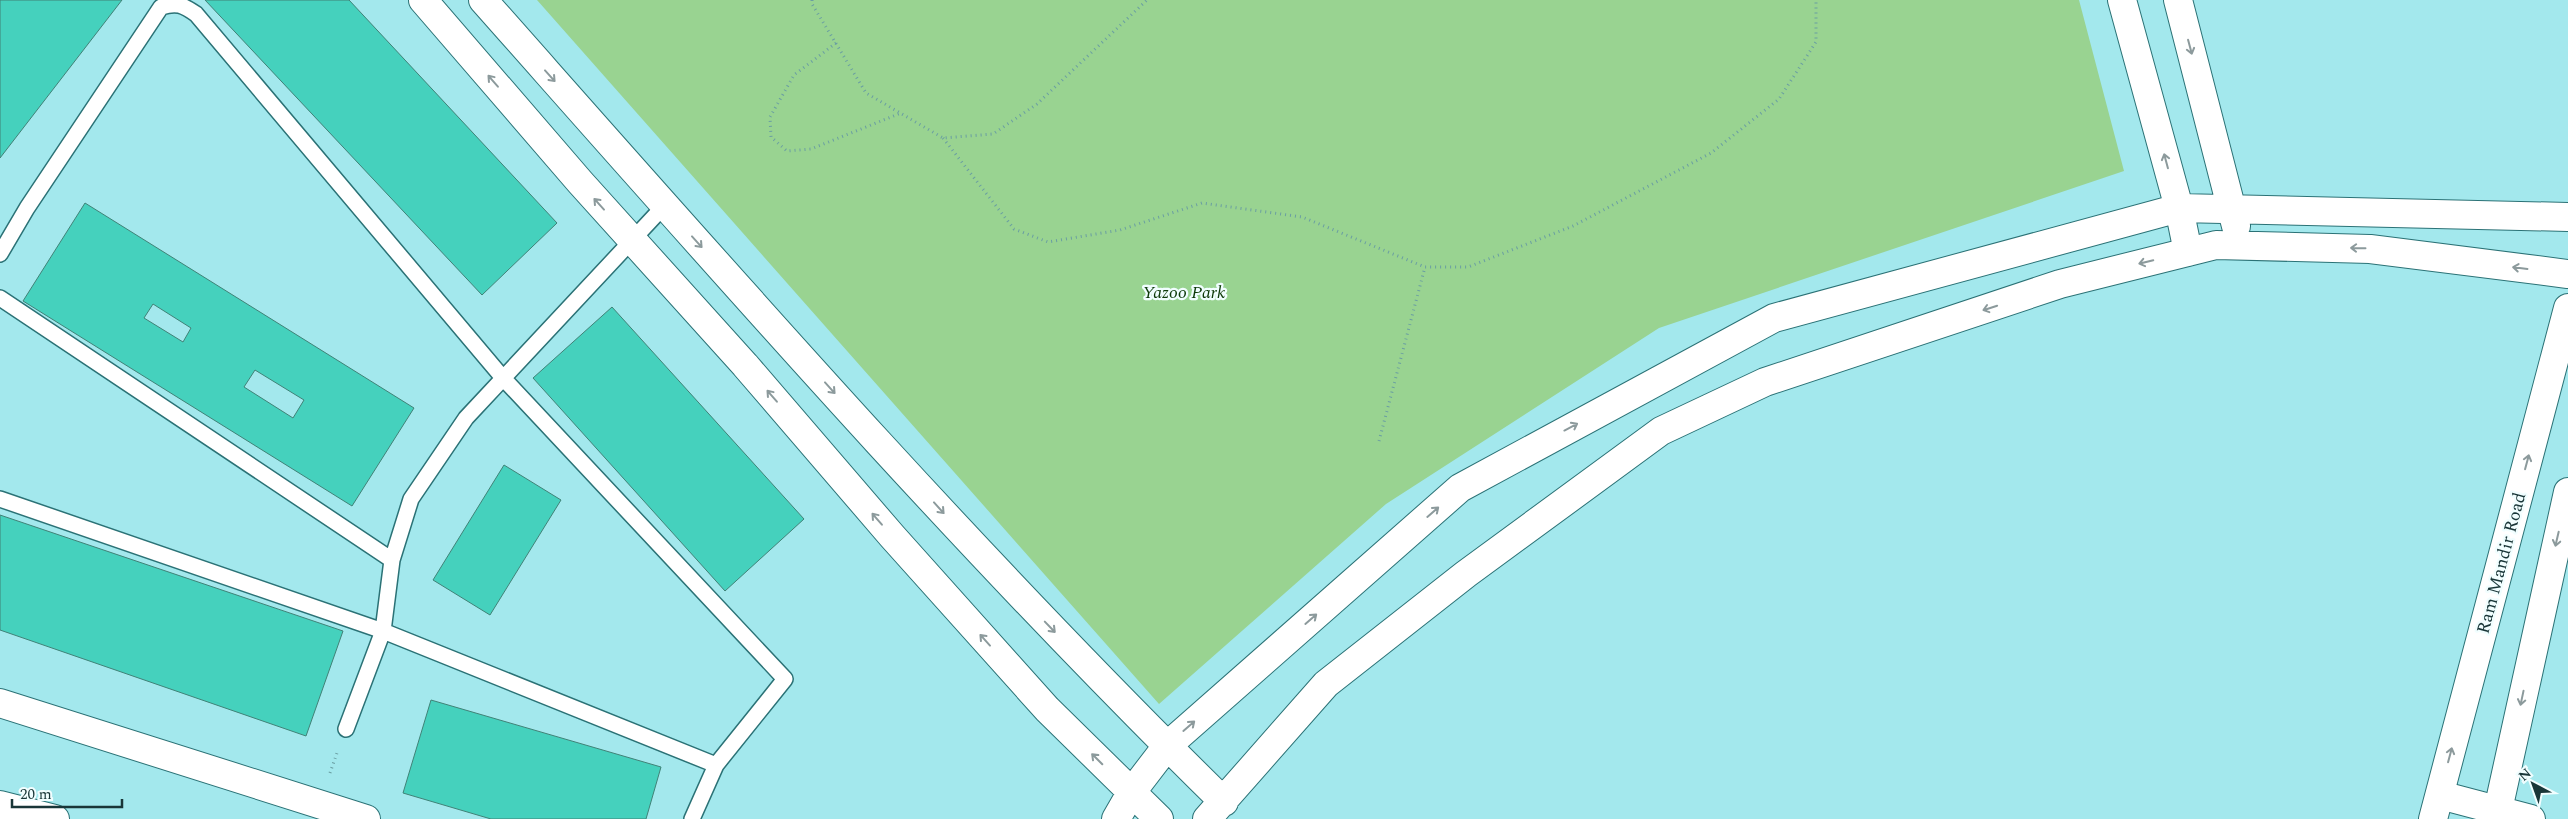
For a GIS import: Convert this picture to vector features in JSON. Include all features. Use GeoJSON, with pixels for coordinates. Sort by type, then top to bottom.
{"type":"FeatureCollection","features":[{"type":"Feature","properties":{"kind":"street"},"geometry":{"type":"LineString","coordinates":[[423,0],[1046,709],[1159,819]]}},
{"type":"Feature","properties":{"kind":"street"},"geometry":{"type":"LineString","coordinates":[[483,0],[665,205],[1004,580],[1167,746],[1215,810],[1326,684],[1466,574],[1660,431],[1764,382],[2060,284],[2216,245],[2370,249],[2568,274]]}},
{"type":"Feature","properties":{"kind":"street"},"geometry":{"type":"LineString","coordinates":[[2122,0],[2188,252]]}},
{"type":"Feature","properties":{"kind":"street"},"geometry":{"type":"LineString","coordinates":[[2178,0],[2233,209],[2240,246]]}},
{"type":"Feature","properties":{"kind":"street"},"geometry":{"type":"LineString","coordinates":[[1116,819],[1131,793],[1167,746],[1460,488],[1774,318],[2178,208],[2568,217]]}},
{"type":"Feature","properties":{"kind":"street","name":"Ram Mandir Road"},"geometry":{"type":"LineString","coordinates":[[2436,807],[2568,308]]}},
{"type":"Feature","properties":{"kind":"street"},"geometry":{"type":"LineString","coordinates":[[2497,814],[2568,492]]}},
{"type":"Feature","properties":{"kind":"street"},"geometry":{"type":"LineString","coordinates":[[0,703],[318,812],[366,819]]}},
{"type":"Feature","properties":{"kind":"street"},"geometry":{"type":"LineString","coordinates":[[0,805],[55,819]]}},
{"type":"Feature","properties":{"kind":"street"},"geometry":{"type":"LineString","coordinates":[[2436,807],[2531,819]]}},
{"type":"Feature","properties":{"kind":"lane"},"geometry":{"type":"LineString","coordinates":[[0,254],[27,208],[161,7],[173,3],[182,4],[196,14],[504,378],[785,679],[716,765],[692,819]]}},
{"type":"Feature","properties":{"kind":"lane"},"geometry":{"type":"LineString","coordinates":[[346,729],[383,632],[392,560],[411,499],[466,418],[665,205]]}},
{"type":"Feature","properties":{"kind":"lane"},"geometry":{"type":"LineString","coordinates":[[0,298],[392,560]]}},
{"type":"Feature","properties":{"kind":"lane"},"geometry":{"type":"LineString","coordinates":[[0,499],[383,632],[716,765]]}},
{"type":"Feature","properties":{"kind":"path"},"geometry":{"type":"LineString","coordinates":[[812,0],[812,4],[866,93],[943,138],[1014,229],[1048,242],[1120,230],[1202,203],[1302,217],[1425,267],[1468,267],[1565,229],[1711,153],[1779,99],[1816,42],[1816,0]]}},
{"type":"Feature","properties":{"kind":"path"},"geometry":{"type":"LineString","coordinates":[[943,138],[994,134],[1037,104],[1147,0]]}},
{"type":"Feature","properties":{"kind":"path"},"geometry":{"type":"LineString","coordinates":[[836,43],[794,75],[770,116],[771,137],[787,152],[811,149],[901,113]]}},
{"type":"Feature","properties":{"kind":"path"},"geometry":{"type":"LineString","coordinates":[[1379,441],[1425,267]]}},
{"type":"Feature","properties":{"kind":"path"},"geometry":{"type":"LineString","coordinates":[[318,812],[346,729]]}},
{"type":"Feature","properties":{"kind":"green space","name":"Yazoo Park"},"geometry":{"type":"Polygon","coordinates":[[[537,0],[2079,0],[2124,171],[1659,328],[1386,504],[1159,704],[537,0]]]}},
{"type":"Feature","properties":{"kind":"building"},"geometry":{"type":"Polygon","coordinates":[[[0,0],[122,0],[0,158],[0,0]]]}},
{"type":"Feature","properties":{"kind":"building"},"geometry":{"type":"Polygon","coordinates":[[[205,0],[349,0],[557,223],[482,295],[205,0]]]}},
{"type":"Feature","properties":{"kind":"building"},"geometry":{"type":"Polygon","coordinates":[[[85,203],[414,408],[352,506],[23,301],[85,203]],[[153,304],[144,318],[183,342],[191,328],[153,304]],[[255,370],[244,387],[293,418],[304,400],[255,370]]]}},
{"type":"Feature","properties":{"kind":"building"},"geometry":{"type":"Polygon","coordinates":[[[612,307],[804,519],[725,591],[533,378],[612,307]]]}},
{"type":"Feature","properties":{"kind":"building"},"geometry":{"type":"Polygon","coordinates":[[[504,465],[561,500],[490,615],[433,580],[504,465]]]}},
{"type":"Feature","properties":{"kind":"building"},"geometry":{"type":"Polygon","coordinates":[[[0,515],[343,631],[306,736],[0,630],[0,515]]]}},
{"type":"Feature","properties":{"kind":"building"},"geometry":{"type":"Polygon","coordinates":[[[431,700],[661,767],[646,819],[491,819],[403,793],[431,700]]]}}]}
